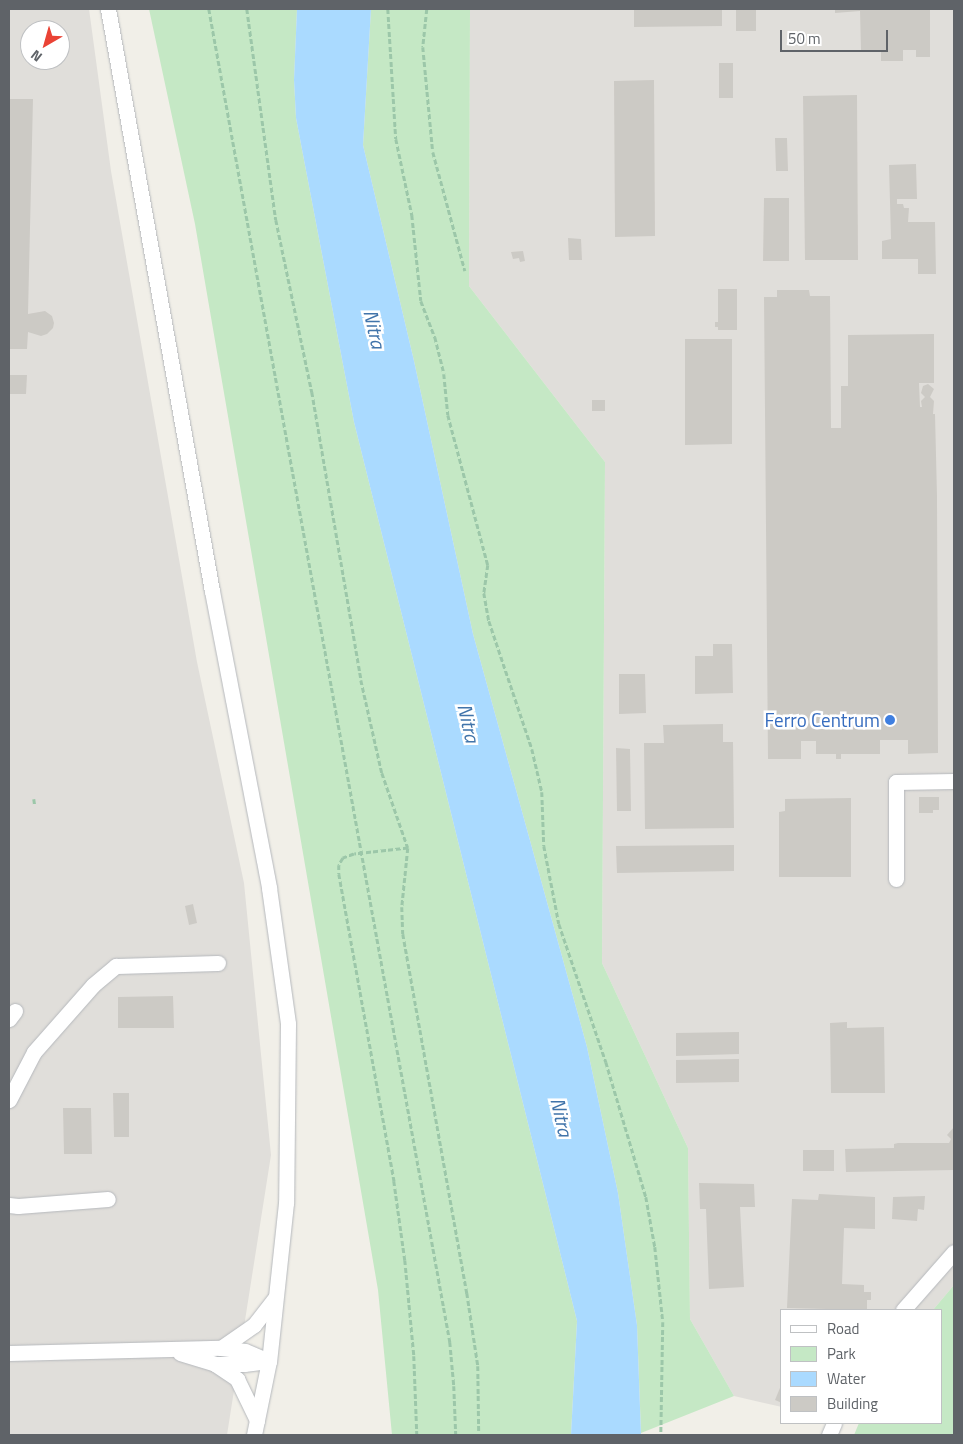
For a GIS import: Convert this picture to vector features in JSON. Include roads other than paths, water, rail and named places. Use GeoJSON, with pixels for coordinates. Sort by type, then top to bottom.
{"type":"FeatureCollection","features":[{"type":"Feature","properties":{"kind":"street"},"geometry":{"type":"LineString","coordinates":[[108,9],[212,591],[269,888],[288,1024],[286,1203],[269,1361],[254,1435]]}},
{"type":"Feature","properties":{"kind":"street"},"geometry":{"type":"LineString","coordinates":[[896,879],[896,782],[954,781]]}},
{"type":"Feature","properties":{"kind":"street"},"geometry":{"type":"LineString","coordinates":[[9,1100],[34,1052],[93,985],[116,966],[218,964]]}},
{"type":"Feature","properties":{"kind":"street"},"geometry":{"type":"LineString","coordinates":[[9,1205],[18,1206],[108,1199]]}},
{"type":"Feature","properties":{"kind":"street"},"geometry":{"type":"LineString","coordinates":[[904,1309],[954,1252]]}},
{"type":"Feature","properties":{"kind":"street"},"geometry":{"type":"LineString","coordinates":[[221,1348],[254,1325],[276,1296]]}},
{"type":"Feature","properties":{"kind":"street"},"geometry":{"type":"LineString","coordinates":[[9,1353],[221,1348],[245,1351],[269,1361]]}},
{"type":"Feature","properties":{"kind":"street"},"geometry":{"type":"LineString","coordinates":[[169,1350],[215,1364],[244,1364],[269,1361]]}},
{"type":"Feature","properties":{"kind":"street"},"geometry":{"type":"LineString","coordinates":[[215,1364],[237,1379],[258,1420]]}},
{"type":"Feature","properties":{"kind":"water","name":"Nitra"},"geometry":{"type":"Polygon","coordinates":[[[297,9],[371,9],[363,145],[414,361],[473,634],[587,1047],[618,1193],[637,1325],[641,1435],[571,1435],[577,1321],[354,422],[296,118],[294,80],[297,9]]]}},
{"type":"Feature","properties":{"kind":"place","name":"Ferro Centrum"},"geometry":{"type":"Point","coordinates":[890,720]}}]}
